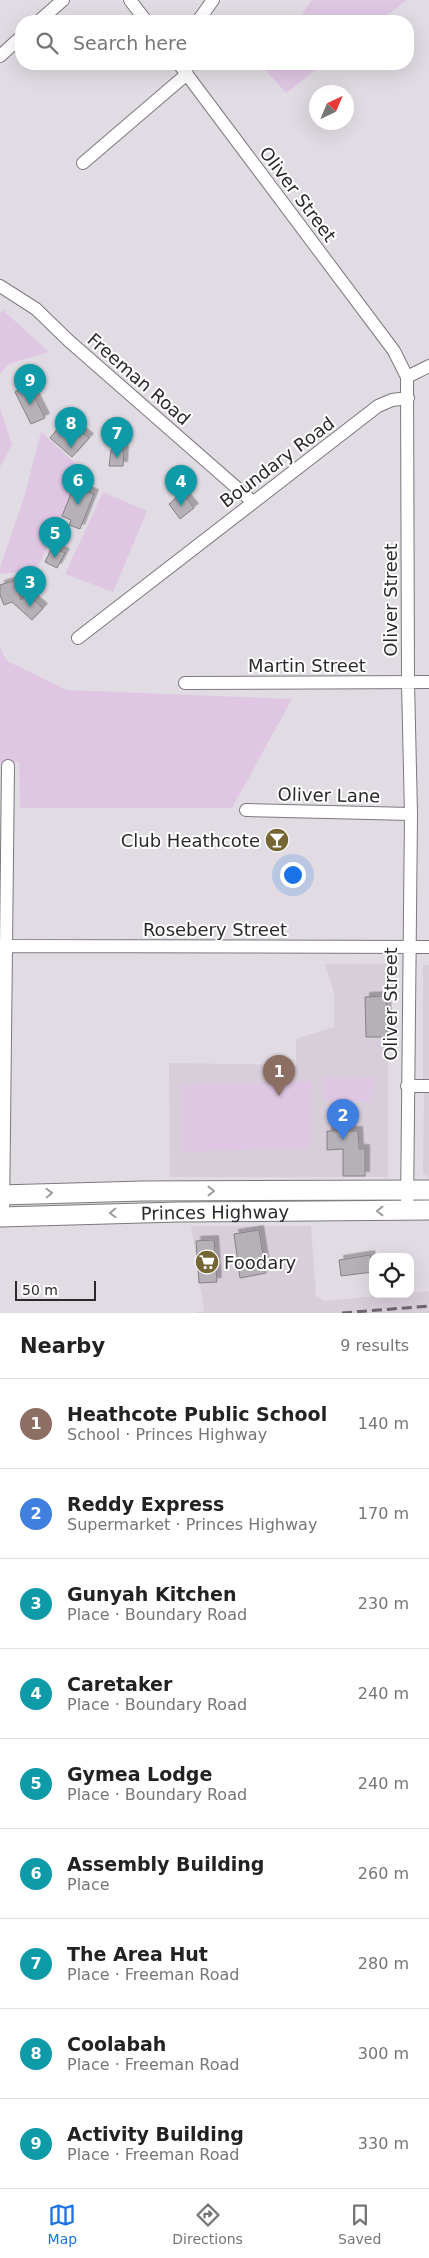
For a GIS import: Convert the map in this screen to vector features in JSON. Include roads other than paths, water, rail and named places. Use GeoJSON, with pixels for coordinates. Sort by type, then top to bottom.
{"type":"FeatureCollection","features":[{"type":"Feature","properties":{"kind":"highway","name":"Princes Highway"},"geometry":{"type":"LineString","coordinates":[[2,1195],[143,1191],[429,1190]]}},
{"type":"Feature","properties":{"kind":"highway","name":"Princes Highway"},"geometry":{"type":"LineString","coordinates":[[1,1217],[178,1212],[429,1210]]}},
{"type":"Feature","properties":{"kind":"street"},"geometry":{"type":"LineString","coordinates":[[46,15],[63,0]]}},
{"type":"Feature","properties":{"kind":"street"},"geometry":{"type":"LineString","coordinates":[[130,0],[141,15]]}},
{"type":"Feature","properties":{"kind":"street"},"geometry":{"type":"LineString","coordinates":[[202,15],[213,0]]}},
{"type":"Feature","properties":{"kind":"street"},"geometry":{"type":"LineString","coordinates":[[0,56],[15,42]]}},
{"type":"Feature","properties":{"kind":"street","name":"Oliver Street"},"geometry":{"type":"LineString","coordinates":[[184,70],[394,351],[407,377],[410,814],[407,1210]]}},
{"type":"Feature","properties":{"kind":"street"},"geometry":{"type":"LineString","coordinates":[[83,163],[187,74]]}},
{"type":"Feature","properties":{"kind":"street","name":"Freeman Road"},"geometry":{"type":"LineString","coordinates":[[0,286],[36,310],[69,342],[253,502]]}},
{"type":"Feature","properties":{"kind":"street"},"geometry":{"type":"LineString","coordinates":[[407,377],[429,366]]}},
{"type":"Feature","properties":{"kind":"street","name":"Boundary Road"},"geometry":{"type":"LineString","coordinates":[[78,638],[378,406],[392,400],[408,398]]}},
{"type":"Feature","properties":{"kind":"street","name":"Martin Street"},"geometry":{"type":"LineString","coordinates":[[185,683],[429,682]]}},
{"type":"Feature","properties":{"kind":"street"},"geometry":{"type":"LineString","coordinates":[[1,1217],[3,946],[8,766]]}},
{"type":"Feature","properties":{"kind":"street","name":"Oliver Lane"},"geometry":{"type":"LineString","coordinates":[[246,810],[410,814]]}},
{"type":"Feature","properties":{"kind":"street","name":"Rosebery Street"},"geometry":{"type":"LineString","coordinates":[[3,946],[408,945],[429,947]]}},
{"type":"Feature","properties":{"kind":"street"},"geometry":{"type":"LineString","coordinates":[[407,1086],[429,1086]]}},
{"type":"Feature","properties":{"kind":"railway"},"geometry":{"type":"LineString","coordinates":[[342,1313],[429,1306]]}},
{"type":"Feature","properties":{"kind":"place","name":"Activity Building"},"geometry":{"type":"Point","coordinates":[30,405]}},
{"type":"Feature","properties":{"kind":"place","name":"Coolabah"},"geometry":{"type":"Point","coordinates":[71,448]}},
{"type":"Feature","properties":{"kind":"place","name":"The Area Hut"},"geometry":{"type":"Point","coordinates":[117,458]}},
{"type":"Feature","properties":{"kind":"place","name":"Assembly Building"},"geometry":{"type":"Point","coordinates":[78,505]}},
{"type":"Feature","properties":{"kind":"place","name":"Caretaker"},"geometry":{"type":"Point","coordinates":[181,506]}},
{"type":"Feature","properties":{"kind":"place","name":"Gymea Lodge"},"geometry":{"type":"Point","coordinates":[55,558]}},
{"type":"Feature","properties":{"kind":"place","name":"Gunyah Kitchen"},"geometry":{"type":"Point","coordinates":[30,607]}},
{"type":"Feature","properties":{"kind":"place","name":"Club Heathcote"},"geometry":{"type":"Point","coordinates":[277,840]}},
{"type":"Feature","properties":{"kind":"place","name":"Heathcote Public School"},"geometry":{"type":"Point","coordinates":[279,1096]}},
{"type":"Feature","properties":{"kind":"place","name":"Reddy Express"},"geometry":{"type":"Point","coordinates":[343,1140]}},
{"type":"Feature","properties":{"kind":"place","name":"Foodary"},"geometry":{"type":"Point","coordinates":[207,1262]}}]}
